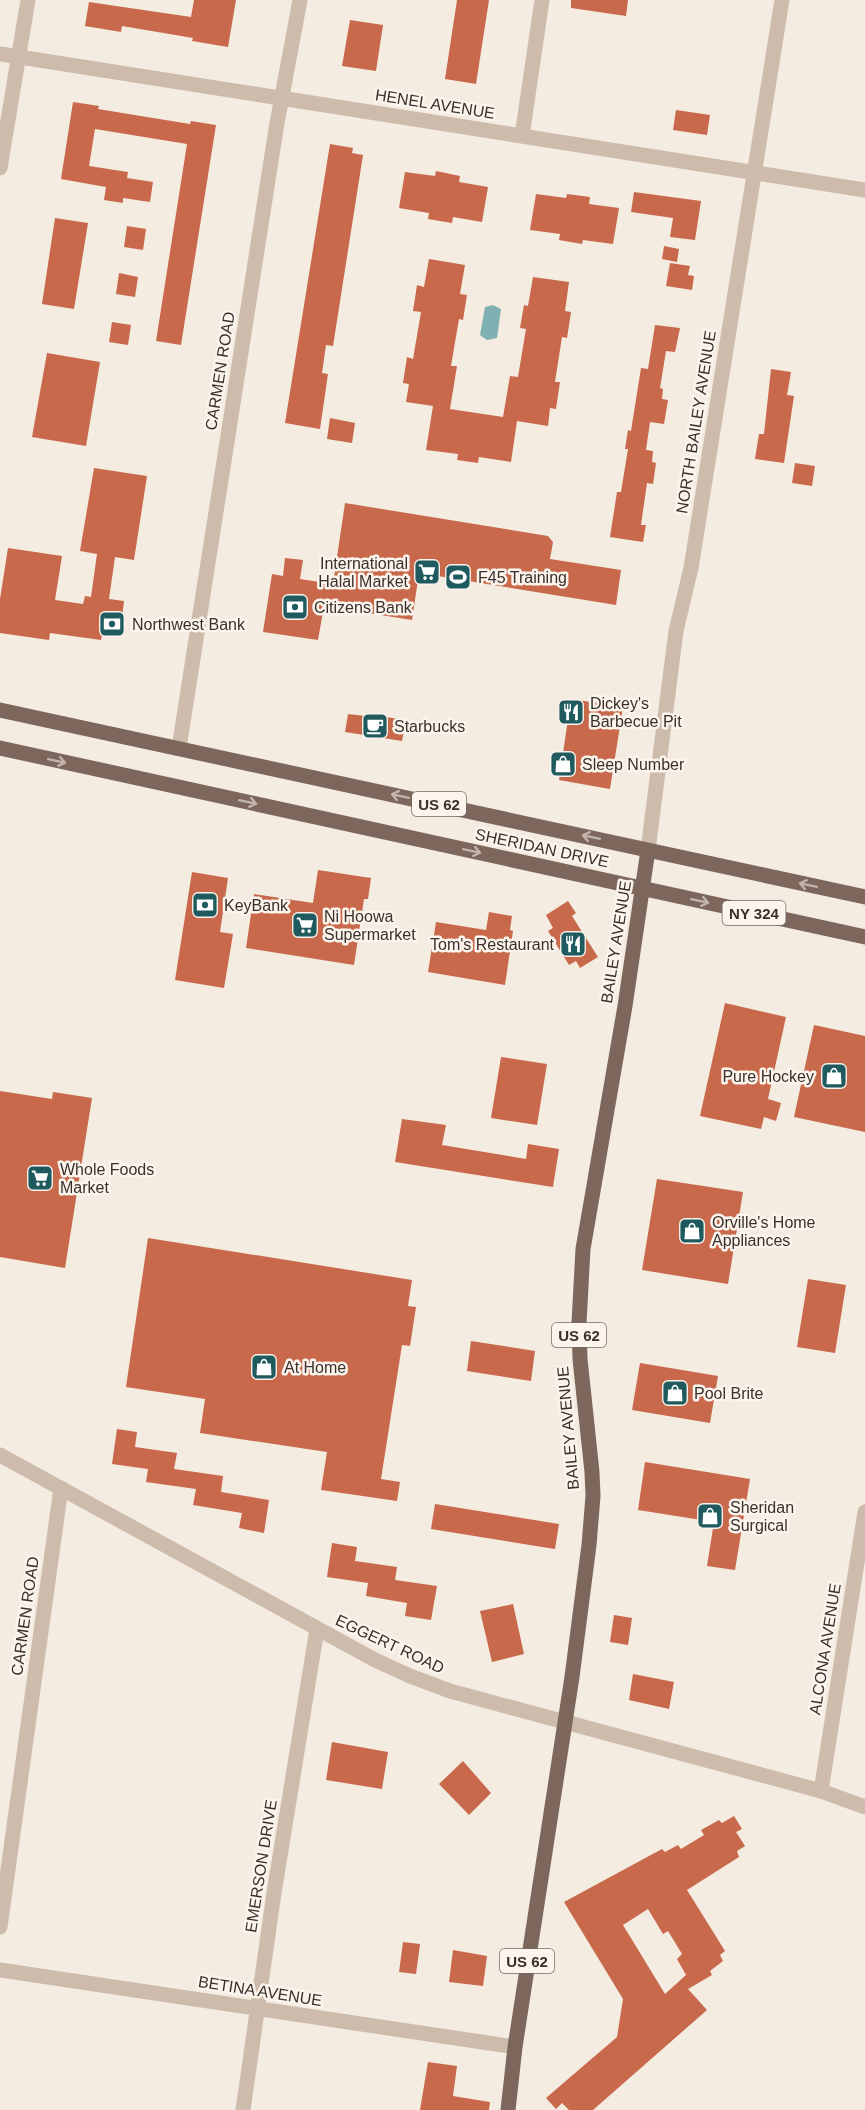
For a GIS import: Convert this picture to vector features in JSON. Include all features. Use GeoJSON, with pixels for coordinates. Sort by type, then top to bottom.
{"type":"FeatureCollection","features":[{"type":"Feature","properties":{"kind":"main road","name":"SHERIDAN DRIVE"},"geometry":{"type":"LineString","coordinates":[[0,710],[865,897]]}},
{"type":"Feature","properties":{"kind":"main road","name":"SHERIDAN DRIVE"},"geometry":{"type":"LineString","coordinates":[[0,748],[865,937]]}},
{"type":"Feature","properties":{"kind":"main road","name":"BAILEY AVENUE"},"geometry":{"type":"LineString","coordinates":[[508,2110],[515,2047],[565,1721],[589,1545],[592,1496],[590,1446],[580,1359],[581,1269],[648,850]]}},
{"type":"Feature","properties":{"kind":"street"},"geometry":{"type":"LineString","coordinates":[[0,168],[28,0]]}},
{"type":"Feature","properties":{"kind":"street","name":"CARMEN ROAD"},"geometry":{"type":"LineString","coordinates":[[179,748],[281,98],[300,0]]}},
{"type":"Feature","properties":{"kind":"street"},"geometry":{"type":"LineString","coordinates":[[522,136],[542,0]]}},
{"type":"Feature","properties":{"kind":"street","name":"NORTH BAILEY AVENUE"},"geometry":{"type":"LineString","coordinates":[[648,850],[676,631],[691,568],[782,0]]}},
{"type":"Feature","properties":{"kind":"street","name":"HENEL AVENUE"},"geometry":{"type":"LineString","coordinates":[[0,54],[865,190]]}},
{"type":"Feature","properties":{"kind":"street","name":"EGGERT ROAD"},"geometry":{"type":"LineString","coordinates":[[0,1455],[317,1629],[410,1676],[450,1691],[821,1791],[865,1807]]}},
{"type":"Feature","properties":{"kind":"street","name":"CARMEN ROAD"},"geometry":{"type":"LineString","coordinates":[[0,1928],[61,1488]]}},
{"type":"Feature","properties":{"kind":"street","name":"ALCONA AVENUE"},"geometry":{"type":"LineString","coordinates":[[821,1791],[865,1512]]}},
{"type":"Feature","properties":{"kind":"street","name":"EMERSON DRIVE"},"geometry":{"type":"LineString","coordinates":[[243,2110],[274,1893],[317,1629]]}},
{"type":"Feature","properties":{"kind":"street","name":"BETINA AVENUE"},"geometry":{"type":"LineString","coordinates":[[0,1970],[515,2047]]}},
{"type":"Feature","properties":{"kind":"water"},"geometry":{"type":"Polygon","coordinates":[[[493,305],[501,309],[497,338],[487,340],[480,335],[485,307],[493,305]]]}},
{"type":"Feature","properties":{"kind":"building"},"geometry":{"type":"Polygon","coordinates":[[[194,0],[236,0],[228,47],[192,41],[193,38],[122,26],[121,32],[85,26],[89,2],[191,17],[194,0]]]}},
{"type":"Feature","properties":{"kind":"building"},"geometry":{"type":"Polygon","coordinates":[[[457,0],[489,0],[476,84],[445,79],[457,0]]]}},
{"type":"Feature","properties":{"kind":"building"},"geometry":{"type":"Polygon","coordinates":[[[571,0],[628,0],[626,16],[571,8],[571,0]]]}},
{"type":"Feature","properties":{"kind":"building"},"geometry":{"type":"Polygon","coordinates":[[[350,20],[383,25],[376,71],[342,66],[350,20]]]}},
{"type":"Feature","properties":{"kind":"building"},"geometry":{"type":"Polygon","coordinates":[[[73,102],[99,106],[98,109],[190,124],[191,121],[216,125],[181,345],[156,341],[187,144],[95,129],[89,166],[128,172],[127,178],[153,182],[150,202],[123,198],[123,203],[104,200],[106,187],[61,179],[73,102]]]}},
{"type":"Feature","properties":{"kind":"building"},"geometry":{"type":"Polygon","coordinates":[[[676,110],[710,115],[707,135],[673,130],[676,110]]]}},
{"type":"Feature","properties":{"kind":"building"},"geometry":{"type":"Polygon","coordinates":[[[330,144],[353,148],[352,153],[363,155],[333,346],[326,345],[322,373],[328,374],[320,429],[285,423],[330,144]]]}},
{"type":"Feature","properties":{"kind":"building"},"geometry":{"type":"Polygon","coordinates":[[[436,171],[460,176],[459,182],[488,187],[482,222],[453,217],[452,223],[428,219],[429,213],[399,208],[405,172],[435,176],[436,171]]]}},
{"type":"Feature","properties":{"kind":"building"},"geometry":{"type":"Polygon","coordinates":[[[634,192],[701,201],[695,240],[670,237],[673,218],[631,212],[634,192]]]}},
{"type":"Feature","properties":{"kind":"building"},"geometry":{"type":"Polygon","coordinates":[[[536,194],[566,198],[567,194],[590,197],[589,204],[619,208],[613,244],[583,240],[582,244],[559,240],[560,234],[530,230],[536,194]]]}},
{"type":"Feature","properties":{"kind":"building"},"geometry":{"type":"Polygon","coordinates":[[[55,218],[88,223],[74,309],[42,304],[55,218]]]}},
{"type":"Feature","properties":{"kind":"building"},"geometry":{"type":"Polygon","coordinates":[[[127,226],[146,229],[143,250],[124,247],[127,226]]]}},
{"type":"Feature","properties":{"kind":"building"},"geometry":{"type":"Polygon","coordinates":[[[664,246],[679,249],[677,262],[662,259],[664,246]]]}},
{"type":"Feature","properties":{"kind":"building"},"geometry":{"type":"Polygon","coordinates":[[[429,259],[465,265],[460,294],[467,295],[463,320],[459,319],[451,366],[457,366],[450,409],[503,417],[510,376],[518,377],[526,329],[520,328],[524,305],[528,306],[533,277],[569,282],[565,311],[571,312],[567,338],[562,337],[555,382],[560,382],[556,409],[550,408],[548,426],[517,421],[511,462],[479,457],[478,463],[457,460],[458,454],[426,450],[433,406],[406,402],[409,384],[403,383],[407,357],[413,359],[421,312],[413,311],[417,285],[424,287],[429,259]]]}},
{"type":"Feature","properties":{"kind":"building"},"geometry":{"type":"Polygon","coordinates":[[[670,263],[690,266],[688,275],[694,276],[692,290],[666,286],[670,263]]]}},
{"type":"Feature","properties":{"kind":"building"},"geometry":{"type":"Polygon","coordinates":[[[119,273],[138,277],[135,297],[116,294],[119,273]]]}},
{"type":"Feature","properties":{"kind":"building"},"geometry":{"type":"Polygon","coordinates":[[[112,322],[131,325],[128,345],[109,342],[112,322]]]}},
{"type":"Feature","properties":{"kind":"building"},"geometry":{"type":"Polygon","coordinates":[[[655,325],[680,328],[675,352],[666,351],[660,388],[663,389],[662,399],[668,400],[664,424],[650,422],[646,450],[653,451],[652,462],[656,463],[653,484],[647,483],[641,525],[646,525],[643,542],[610,537],[617,492],[621,492],[628,449],[625,449],[628,430],[631,431],[641,368],[648,369],[655,325]]]}},
{"type":"Feature","properties":{"kind":"building"},"geometry":{"type":"Polygon","coordinates":[[[47,353],[100,362],[86,446],[32,437],[47,353]]]}},
{"type":"Feature","properties":{"kind":"building"},"geometry":{"type":"Polygon","coordinates":[[[771,369],[791,372],[787,395],[794,396],[784,463],[755,459],[759,434],[764,434],[771,369]]]}},
{"type":"Feature","properties":{"kind":"building"},"geometry":{"type":"Polygon","coordinates":[[[330,418],[355,423],[352,443],[327,439],[330,418]]]}},
{"type":"Feature","properties":{"kind":"building"},"geometry":{"type":"Polygon","coordinates":[[[795,463],[815,466],[812,486],[792,483],[795,463]]]}},
{"type":"Feature","properties":{"kind":"building"},"geometry":{"type":"Polygon","coordinates":[[[94,468],[147,476],[134,560],[115,557],[109,599],[124,601],[121,627],[104,625],[101,640],[50,633],[49,640],[0,633],[0,599],[8,548],[62,556],[55,600],[83,604],[85,596],[91,597],[97,554],[80,551],[94,468]]]}},
{"type":"Feature","properties":{"kind":"building"},"geometry":{"type":"Polygon","coordinates":[[[345,503],[548,536],[553,542],[550,559],[621,570],[616,605],[419,573],[412,620],[324,606],[318,640],[263,632],[272,574],[283,576],[285,558],[303,560],[300,579],[333,584],[345,503]]]}},
{"type":"Feature","properties":{"kind":"building"},"geometry":{"type":"Polygon","coordinates":[[[571,699],[623,707],[610,789],[559,780],[571,699]]]}},
{"type":"Feature","properties":{"kind":"building","name":"Starbucks"},"geometry":{"type":"Polygon","coordinates":[[[348,714],[406,720],[402,741],[345,732],[348,714]]]}},
{"type":"Feature","properties":{"kind":"building","name":"Ni Hoowa Supermarket"},"geometry":{"type":"Polygon","coordinates":[[[318,870],[371,878],[368,899],[364,899],[354,965],[246,948],[254,894],[313,903],[318,870]]]}},
{"type":"Feature","properties":{"kind":"building","name":"KeyBank"},"geometry":{"type":"Polygon","coordinates":[[[192,872],[228,878],[220,932],[233,934],[224,988],[175,980],[192,872]]]}},
{"type":"Feature","properties":{"kind":"building","name":"Tom's Restaurant"},"geometry":{"type":"Polygon","coordinates":[[[568,901],[576,913],[572,916],[598,957],[580,968],[576,961],[569,965],[548,931],[553,928],[546,915],[568,901]]]}},
{"type":"Feature","properties":{"kind":"building"},"geometry":{"type":"Polygon","coordinates":[[[489,912],[512,916],[510,930],[513,931],[505,985],[428,972],[436,922],[486,930],[489,912]]]}},
{"type":"Feature","properties":{"kind":"building"},"geometry":{"type":"Polygon","coordinates":[[[725,1003],[786,1017],[768,1099],[781,1103],[776,1121],[764,1117],[761,1129],[700,1116],[725,1003]]]}},
{"type":"Feature","properties":{"kind":"building","name":"Pure Hockey"},"geometry":{"type":"Polygon","coordinates":[[[814,1025],[865,1036],[865,1132],[794,1117],[814,1025]]]}},
{"type":"Feature","properties":{"kind":"building"},"geometry":{"type":"Polygon","coordinates":[[[501,1057],[547,1064],[537,1125],[491,1118],[501,1057]]]}},
{"type":"Feature","properties":{"kind":"building","name":"Whole Foods Market"},"geometry":{"type":"Polygon","coordinates":[[[0,1091],[52,1099],[53,1092],[92,1098],[65,1268],[0,1257],[0,1091]]]}},
{"type":"Feature","properties":{"kind":"building"},"geometry":{"type":"Polygon","coordinates":[[[402,1119],[446,1125],[442,1145],[526,1159],[528,1144],[559,1149],[553,1187],[395,1162],[402,1119]]]}},
{"type":"Feature","properties":{"kind":"building","name":"Orville's Home Appliances"},"geometry":{"type":"Polygon","coordinates":[[[657,1179],[743,1192],[728,1284],[642,1270],[657,1179]]]}},
{"type":"Feature","properties":{"kind":"building","name":"At Home"},"geometry":{"type":"Polygon","coordinates":[[[148,1238],[412,1280],[408,1306],[416,1307],[410,1346],[402,1345],[381,1479],[400,1482],[397,1501],[321,1490],[327,1452],[200,1433],[205,1399],[126,1387],[148,1238]]]}},
{"type":"Feature","properties":{"kind":"building"},"geometry":{"type":"Polygon","coordinates":[[[808,1279],[846,1285],[835,1353],[797,1347],[808,1279]]]}},
{"type":"Feature","properties":{"kind":"building"},"geometry":{"type":"Polygon","coordinates":[[[471,1341],[535,1351],[531,1381],[467,1371],[471,1341]]]}},
{"type":"Feature","properties":{"kind":"building","name":"Pool Brite"},"geometry":{"type":"Polygon","coordinates":[[[640,1363],[718,1376],[710,1423],[632,1410],[640,1363]]]}},
{"type":"Feature","properties":{"kind":"building"},"geometry":{"type":"Polygon","coordinates":[[[117,1429],[137,1432],[135,1447],[177,1453],[174,1469],[223,1476],[221,1492],[269,1500],[264,1533],[239,1528],[242,1513],[193,1505],[196,1489],[146,1482],[148,1469],[112,1464],[117,1429]]]}},
{"type":"Feature","properties":{"kind":"building","name":"Sheridan Surgical"},"geometry":{"type":"Polygon","coordinates":[[[645,1462],[750,1479],[735,1570],[707,1566],[714,1522],[638,1510],[645,1462]]]}},
{"type":"Feature","properties":{"kind":"building"},"geometry":{"type":"Polygon","coordinates":[[[435,1504],[559,1524],[555,1549],[431,1529],[435,1504]]]}},
{"type":"Feature","properties":{"kind":"building"},"geometry":{"type":"Polygon","coordinates":[[[332,1543],[357,1547],[355,1561],[397,1567],[395,1580],[437,1586],[431,1620],[405,1616],[407,1603],[366,1596],[368,1583],[327,1577],[332,1543]]]}},
{"type":"Feature","properties":{"kind":"building"},"geometry":{"type":"Polygon","coordinates":[[[513,1604],[524,1654],[492,1662],[480,1611],[513,1604]]]}},
{"type":"Feature","properties":{"kind":"building"},"geometry":{"type":"Polygon","coordinates":[[[614,1615],[632,1618],[628,1645],[610,1642],[614,1615]]]}},
{"type":"Feature","properties":{"kind":"building"},"geometry":{"type":"Polygon","coordinates":[[[633,1674],[674,1682],[669,1709],[629,1700],[633,1674]]]}},
{"type":"Feature","properties":{"kind":"building"},"geometry":{"type":"Polygon","coordinates":[[[332,1742],[388,1752],[382,1789],[326,1780],[332,1742]]]}},
{"type":"Feature","properties":{"kind":"building"},"geometry":{"type":"Polygon","coordinates":[[[463,1761],[491,1793],[469,1815],[439,1784],[463,1761]]]}},
{"type":"Feature","properties":{"kind":"building"},"geometry":{"type":"Polygon","coordinates":[[[734,1816],[742,1829],[736,1832],[745,1846],[737,1851],[739,1857],[687,1890],[725,1951],[720,1955],[723,1961],[710,1971],[712,1975],[688,1989],[707,2010],[593,2110],[569,2110],[562,2103],[556,2109],[546,2098],[617,2037],[623,1999],[564,1902],[662,1849],[665,1852],[678,1845],[681,1849],[704,1835],[701,1830],[719,1820],[722,1823],[734,1816]],[[648,1909],[623,1925],[665,1994],[686,1975],[677,1959],[682,1954],[668,1931],[663,1934],[648,1909]]]}},
{"type":"Feature","properties":{"kind":"building"},"geometry":{"type":"Polygon","coordinates":[[[403,1942],[420,1944],[416,1974],[399,1972],[403,1942]]]}},
{"type":"Feature","properties":{"kind":"building"},"geometry":{"type":"Polygon","coordinates":[[[453,1950],[487,1956],[483,1986],[449,1982],[453,1950]]]}},
{"type":"Feature","properties":{"kind":"building"},"geometry":{"type":"Polygon","coordinates":[[[428,2062],[457,2066],[453,2096],[490,2102],[489,2110],[420,2110],[428,2062]]]}},
{"type":"Feature","properties":{"kind":"place","name":"International Halal Market"},"geometry":{"type":"Point","coordinates":[427,572]}},
{"type":"Feature","properties":{"kind":"place","name":"F45 Training"},"geometry":{"type":"Point","coordinates":[458,577]}},
{"type":"Feature","properties":{"kind":"place","name":"Citizens Bank"},"geometry":{"type":"Point","coordinates":[295,607]}},
{"type":"Feature","properties":{"kind":"place","name":"Northwest Bank"},"geometry":{"type":"Point","coordinates":[112,624]}},
{"type":"Feature","properties":{"kind":"place","name":"Dickey's Barbecue Pit"},"geometry":{"type":"Point","coordinates":[571,712]}},
{"type":"Feature","properties":{"kind":"place","name":"Starbucks"},"geometry":{"type":"Point","coordinates":[375,726]}},
{"type":"Feature","properties":{"kind":"place","name":"Sleep Number"},"geometry":{"type":"Point","coordinates":[563,764]}},
{"type":"Feature","properties":{"kind":"place","name":"KeyBank"},"geometry":{"type":"Point","coordinates":[205,905]}},
{"type":"Feature","properties":{"kind":"place","name":"Ni Hoowa Supermarket"},"geometry":{"type":"Point","coordinates":[305,925]}},
{"type":"Feature","properties":{"kind":"place","name":"Tom's Restaurant"},"geometry":{"type":"Point","coordinates":[573,944]}},
{"type":"Feature","properties":{"kind":"place","name":"Pure Hockey"},"geometry":{"type":"Point","coordinates":[834,1076]}},
{"type":"Feature","properties":{"kind":"place","name":"Whole Foods Market"},"geometry":{"type":"Point","coordinates":[40,1178]}},
{"type":"Feature","properties":{"kind":"place","name":"Orville's Home Appliances"},"geometry":{"type":"Point","coordinates":[692,1231]}},
{"type":"Feature","properties":{"kind":"place","name":"At Home"},"geometry":{"type":"Point","coordinates":[264,1367]}},
{"type":"Feature","properties":{"kind":"place","name":"Pool Brite"},"geometry":{"type":"Point","coordinates":[675,1393]}},
{"type":"Feature","properties":{"kind":"place","name":"Sheridan Surgical"},"geometry":{"type":"Point","coordinates":[710,1516]}}]}
